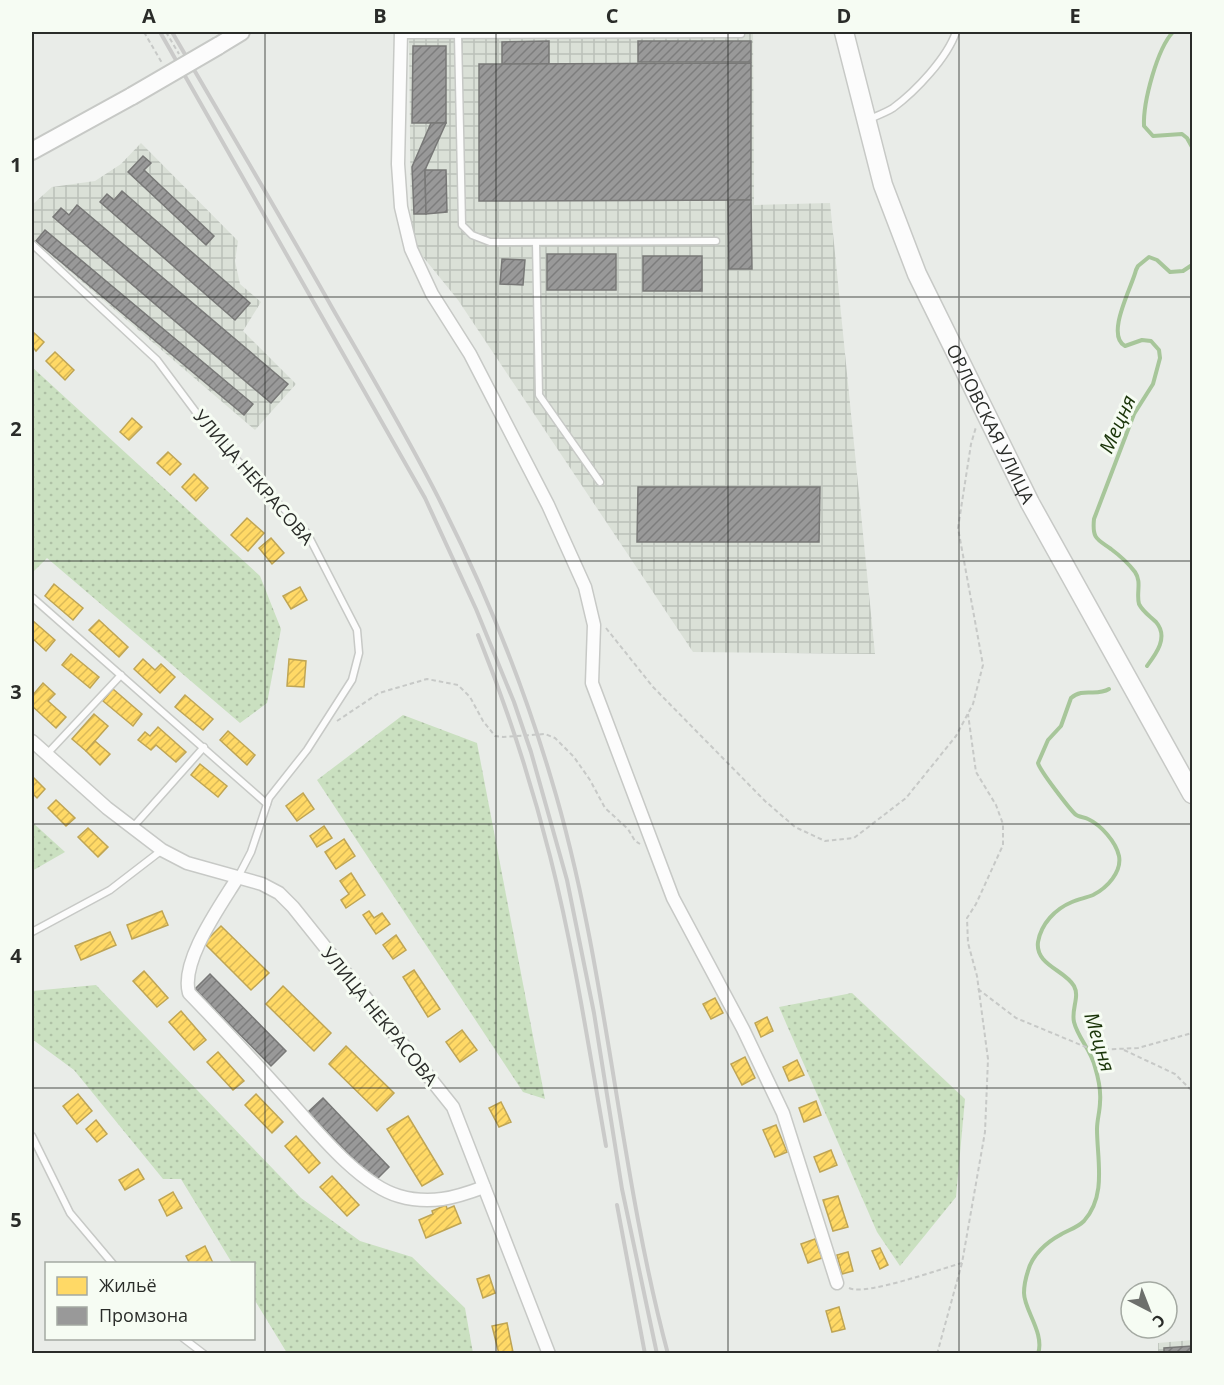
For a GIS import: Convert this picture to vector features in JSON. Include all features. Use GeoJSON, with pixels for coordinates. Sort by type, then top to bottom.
{"type":"FeatureCollection","features":[{"type":"Feature","properties":{"kind":"main road"},"geometry":{"type":"LineString","coordinates":[[32,151],[241,32]]}},
{"type":"Feature","properties":{"kind":"main road","name":"ОРЛОВСКАЯ УЛИЦА"},"geometry":{"type":"LineString","coordinates":[[844,32],[883,185],[917,274],[1030,503],[1192,794]]}},
{"type":"Feature","properties":{"kind":"street"},"geometry":{"type":"LineString","coordinates":[[401,33],[398,164],[401,207],[411,249],[432,294],[470,354],[548,505],[585,587],[594,625],[592,683],[673,898],[743,1029],[783,1113],[837,1283]]}},
{"type":"Feature","properties":{"kind":"street"},"geometry":{"type":"LineString","coordinates":[[32,741],[107,808],[162,850],[187,863],[236,877],[201,939],[186,982],[189,993],[333,1147],[367,1180],[398,1196],[429,1202],[456,1198],[484,1187]]}},
{"type":"Feature","properties":{"kind":"street","name":"УЛИЦА НЕКРАСОВА"},"geometry":{"type":"LineString","coordinates":[[236,877],[262,884],[279,893],[293,907],[453,1107],[549,1353]]}},
{"type":"Feature","properties":{"kind":"lane"},"geometry":{"type":"LineString","coordinates":[[866,121],[884,113],[901,100],[936,65],[948,50],[956,32]]}},
{"type":"Feature","properties":{"kind":"lane"},"geometry":{"type":"LineString","coordinates":[[401,33],[458,35],[741,34]]}},
{"type":"Feature","properties":{"kind":"lane"},"geometry":{"type":"LineString","coordinates":[[458,35],[462,225],[472,235],[490,242],[716,241]]}},
{"type":"Feature","properties":{"kind":"lane"},"geometry":{"type":"LineString","coordinates":[[536,242],[539,395],[600,482]]}},
{"type":"Feature","properties":{"kind":"lane","name":"УЛИЦА НЕКРАСОВА"},"geometry":{"type":"LineString","coordinates":[[32,244],[157,360],[213,435],[307,533],[357,630],[359,653],[352,680],[307,750],[269,798],[251,852],[236,877]]}},
{"type":"Feature","properties":{"kind":"lane"},"geometry":{"type":"LineString","coordinates":[[32,600],[33,598],[267,804]]}},
{"type":"Feature","properties":{"kind":"lane"},"geometry":{"type":"LineString","coordinates":[[47,754],[121,675]]}},
{"type":"Feature","properties":{"kind":"lane"},"geometry":{"type":"LineString","coordinates":[[132,828],[204,747]]}},
{"type":"Feature","properties":{"kind":"lane"},"geometry":{"type":"LineString","coordinates":[[32,932],[111,890],[162,850]]}},
{"type":"Feature","properties":{"kind":"lane"},"geometry":{"type":"LineString","coordinates":[[32,1136],[70,1213],[112,1262]]}},
{"type":"Feature","properties":{"kind":"lane"},"geometry":{"type":"LineString","coordinates":[[186,1340],[204,1353]]}},
{"type":"Feature","properties":{"kind":"path"},"geometry":{"type":"LineString","coordinates":[[144,32],[163,63]]}},
{"type":"Feature","properties":{"kind":"path"},"geometry":{"type":"LineString","coordinates":[[166,32],[179,54]]}},
{"type":"Feature","properties":{"kind":"path"},"geometry":{"type":"LineString","coordinates":[[589,606],[653,687],[765,801],[795,827],[825,841],[854,838],[906,798],[956,736],[973,704],[983,665],[958,528],[971,444],[983,408]]}},
{"type":"Feature","properties":{"kind":"path"},"geometry":{"type":"LineString","coordinates":[[326,722],[339,720],[379,693],[427,679],[458,685],[470,697],[483,721],[495,736],[544,734],[555,738],[574,757],[605,808],[628,829],[635,841],[646,848],[652,847]]}},
{"type":"Feature","properties":{"kind":"path"},"geometry":{"type":"LineString","coordinates":[[937,1353],[962,1263],[985,1132],[987,1059],[978,989],[968,943],[967,918],[976,904],[1003,845],[1003,824],[996,805],[976,772],[968,714]]}},
{"type":"Feature","properties":{"kind":"path"},"geometry":{"type":"LineString","coordinates":[[978,989],[1016,1018],[1093,1050],[1138,1048],[1192,1033]]}},
{"type":"Feature","properties":{"kind":"path"},"geometry":{"type":"LineString","coordinates":[[1122,1049],[1175,1074],[1192,1091]]}},
{"type":"Feature","properties":{"kind":"path"},"geometry":{"type":"LineString","coordinates":[[837,1283],[853,1290],[875,1288],[962,1263]]}},
{"type":"Feature","properties":{"kind":"shaded area"},"geometry":{"type":"Polygon","coordinates":[[[409,32],[753,32],[754,205],[830,203],[875,654],[693,652],[458,300],[411,242],[409,32]]]}},
{"type":"Feature","properties":{"kind":"shaded area"},"geometry":{"type":"Polygon","coordinates":[[[141,143],[238,241],[235,261],[240,284],[261,302],[243,331],[296,384],[255,430],[32,239],[32,205],[52,187],[95,181],[121,164],[141,143]]]}},
{"type":"Feature","properties":{"kind":"shaded area"},"geometry":{"type":"Polygon","coordinates":[[[1192,1340],[1192,1353],[1158,1353],[1158,1343],[1192,1340]]]}},
{"type":"Feature","properties":{"kind":"green space"},"geometry":{"type":"Polygon","coordinates":[[[32,367],[260,576],[281,629],[267,703],[240,723],[47,558],[32,573],[32,367]]]}},
{"type":"Feature","properties":{"kind":"green space"},"geometry":{"type":"Polygon","coordinates":[[[403,715],[477,743],[545,1099],[523,1092],[317,780],[403,715]]]}},
{"type":"Feature","properties":{"kind":"green space"},"geometry":{"type":"Polygon","coordinates":[[[32,822],[65,852],[32,871],[32,822]]]}},
{"type":"Feature","properties":{"kind":"green space"},"geometry":{"type":"Polygon","coordinates":[[[96,985],[301,1198],[360,1241],[412,1257],[465,1308],[473,1353],[287,1353],[255,1301],[255,1262],[231,1262],[181,1179],[163,1179],[74,1070],[32,1039],[32,991],[96,985]]]}},
{"type":"Feature","properties":{"kind":"green space"},"geometry":{"type":"Polygon","coordinates":[[[852,993],[965,1099],[956,1197],[900,1266],[877,1232],[779,1007],[852,993]]]}},
{"type":"Feature","properties":{"kind":"building: Жильё"},"geometry":{"type":"Polygon","coordinates":[[[32,331],[44,342],[36,351],[32,346],[32,331]]]}},
{"type":"Feature","properties":{"kind":"building: Жильё"},"geometry":{"type":"Polygon","coordinates":[[[55,352],[74,370],[65,380],[46,361],[55,352]]]}},
{"type":"Feature","properties":{"kind":"building: Жильё"},"geometry":{"type":"Polygon","coordinates":[[[132,418],[142,427],[129,440],[120,432],[132,418]]]}},
{"type":"Feature","properties":{"kind":"building: Жильё"},"geometry":{"type":"Polygon","coordinates":[[[168,452],[181,464],[170,475],[157,463],[168,452]]]}},
{"type":"Feature","properties":{"kind":"building: Жильё"},"geometry":{"type":"Polygon","coordinates":[[[194,474],[208,488],[196,501],[182,487],[194,474]]]}},
{"type":"Feature","properties":{"kind":"building: Жильё"},"geometry":{"type":"Polygon","coordinates":[[[247,518],[264,533],[248,551],[231,535],[247,518]]]}},
{"type":"Feature","properties":{"kind":"building: Жильё"},"geometry":{"type":"Polygon","coordinates":[[[271,538],[284,553],[272,564],[259,548],[271,538]]]}},
{"type":"Feature","properties":{"kind":"building: Жильё"},"geometry":{"type":"Polygon","coordinates":[[[54,584],[83,608],[73,620],[45,596],[54,584]]]}},
{"type":"Feature","properties":{"kind":"building: Жильё"},"geometry":{"type":"Polygon","coordinates":[[[300,587],[307,600],[291,609],[283,596],[300,587]]]}},
{"type":"Feature","properties":{"kind":"building: Жильё"},"geometry":{"type":"Polygon","coordinates":[[[32,620],[55,640],[46,651],[32,638],[32,620]]]}},
{"type":"Feature","properties":{"kind":"building: Жильё"},"geometry":{"type":"Polygon","coordinates":[[[99,620],[128,647],[119,657],[89,630],[99,620]]]}},
{"type":"Feature","properties":{"kind":"building: Жильё"},"geometry":{"type":"Polygon","coordinates":[[[71,654],[99,677],[90,688],[62,665],[71,654]]]}},
{"type":"Feature","properties":{"kind":"building: Жильё"},"geometry":{"type":"Polygon","coordinates":[[[143,659],[155,670],[161,664],[175,677],[160,693],[134,669],[143,659]]]}},
{"type":"Feature","properties":{"kind":"building: Жильё"},"geometry":{"type":"Polygon","coordinates":[[[289,659],[306,661],[304,687],[287,686],[289,659]]]}},
{"type":"Feature","properties":{"kind":"building: Жильё"},"geometry":{"type":"Polygon","coordinates":[[[43,683],[55,694],[48,701],[66,717],[56,728],[32,706],[32,696],[43,683]]]}},
{"type":"Feature","properties":{"kind":"building: Жильё"},"geometry":{"type":"Polygon","coordinates":[[[113,689],[142,714],[133,726],[103,701],[113,689]]]}},
{"type":"Feature","properties":{"kind":"building: Жильё"},"geometry":{"type":"Polygon","coordinates":[[[185,695],[213,719],[203,730],[175,707],[185,695]]]}},
{"type":"Feature","properties":{"kind":"building: Жильё"},"geometry":{"type":"Polygon","coordinates":[[[94,714],[108,726],[86,751],[72,739],[94,714]]]}},
{"type":"Feature","properties":{"kind":"building: Жильё"},"geometry":{"type":"Polygon","coordinates":[[[158,727],[186,752],[176,762],[156,745],[151,750],[138,740],[145,732],[150,736],[158,727]]]}},
{"type":"Feature","properties":{"kind":"building: Жильё"},"geometry":{"type":"Polygon","coordinates":[[[228,731],[255,755],[247,765],[220,740],[228,731]]]}},
{"type":"Feature","properties":{"kind":"building: Жильё"},"geometry":{"type":"Polygon","coordinates":[[[95,741],[110,754],[100,765],[86,751],[95,741]]]}},
{"type":"Feature","properties":{"kind":"building: Жильё"},"geometry":{"type":"Polygon","coordinates":[[[200,764],[227,786],[218,797],[191,775],[200,764]]]}},
{"type":"Feature","properties":{"kind":"building: Жильё"},"geometry":{"type":"Polygon","coordinates":[[[32,776],[45,789],[37,798],[32,793],[32,776]]]}},
{"type":"Feature","properties":{"kind":"building: Жильё"},"geometry":{"type":"Polygon","coordinates":[[[303,793],[314,809],[297,821],[286,806],[303,793]]]}},
{"type":"Feature","properties":{"kind":"building: Жильё"},"geometry":{"type":"Polygon","coordinates":[[[56,800],[75,818],[66,826],[48,808],[56,800]]]}},
{"type":"Feature","properties":{"kind":"building: Жильё"},"geometry":{"type":"Polygon","coordinates":[[[324,826],[332,838],[317,847],[310,836],[324,826]]]}},
{"type":"Feature","properties":{"kind":"building: Жильё"},"geometry":{"type":"Polygon","coordinates":[[[88,828],[108,847],[98,857],[78,837],[88,828]]]}},
{"type":"Feature","properties":{"kind":"building: Жильё"},"geometry":{"type":"Polygon","coordinates":[[[344,839],[355,856],[336,869],[325,852],[344,839]]]}},
{"type":"Feature","properties":{"kind":"building: Жильё"},"geometry":{"type":"Polygon","coordinates":[[[351,873],[365,895],[346,908],[341,900],[349,894],[340,881],[351,873]]]}},
{"type":"Feature","properties":{"kind":"building: Жильё"},"geometry":{"type":"Polygon","coordinates":[[[162,911],[168,925],[132,939],[127,925],[162,911]]]}},
{"type":"Feature","properties":{"kind":"building: Жильё"},"geometry":{"type":"Polygon","coordinates":[[[369,911],[374,918],[382,913],[390,924],[376,934],[363,915],[369,911]]]}},
{"type":"Feature","properties":{"kind":"building: Жильё"},"geometry":{"type":"Polygon","coordinates":[[[221,926],[269,973],[251,990],[204,943],[221,926]]]}},
{"type":"Feature","properties":{"kind":"building: Жильё"},"geometry":{"type":"Polygon","coordinates":[[[110,932],[116,945],[81,960],[75,946],[110,932]]]}},
{"type":"Feature","properties":{"kind":"building: Жильё"},"geometry":{"type":"Polygon","coordinates":[[[396,935],[406,950],[393,959],[383,945],[396,935]]]}},
{"type":"Feature","properties":{"kind":"building: Жильё"},"geometry":{"type":"Polygon","coordinates":[[[414,970],[440,1009],[428,1017],[403,977],[414,970]]]}},
{"type":"Feature","properties":{"kind":"building: Жильё"},"geometry":{"type":"Polygon","coordinates":[[[144,971],[168,998],[157,1007],[133,981],[144,971]]]}},
{"type":"Feature","properties":{"kind":"building: Жильё"},"geometry":{"type":"Polygon","coordinates":[[[283,986],[331,1033],[314,1051],[266,1004],[283,986]]]}},
{"type":"Feature","properties":{"kind":"building: Жильё"},"geometry":{"type":"Polygon","coordinates":[[[715,998],[723,1013],[711,1019],[703,1004],[715,998]]]}},
{"type":"Feature","properties":{"kind":"building: Жильё"},"geometry":{"type":"Polygon","coordinates":[[[181,1011],[206,1040],[194,1050],[169,1022],[181,1011]]]}},
{"type":"Feature","properties":{"kind":"building: Жильё"},"geometry":{"type":"Polygon","coordinates":[[[767,1017],[773,1031],[761,1037],[755,1023],[767,1017]]]}},
{"type":"Feature","properties":{"kind":"building: Жильё"},"geometry":{"type":"Polygon","coordinates":[[[462,1030],[477,1050],[460,1062],[446,1042],[462,1030]]]}},
{"type":"Feature","properties":{"kind":"building: Жильё"},"geometry":{"type":"Polygon","coordinates":[[[346,1046],[394,1093],[377,1111],[329,1064],[346,1046]]]}},
{"type":"Feature","properties":{"kind":"building: Жильё"},"geometry":{"type":"Polygon","coordinates":[[[218,1052],[244,1081],[233,1090],[207,1062],[218,1052]]]}},
{"type":"Feature","properties":{"kind":"building: Жильё"},"geometry":{"type":"Polygon","coordinates":[[[745,1057],[755,1078],[742,1085],[731,1064],[745,1057]]]}},
{"type":"Feature","properties":{"kind":"building: Жильё"},"geometry":{"type":"Polygon","coordinates":[[[797,1060],[804,1075],[789,1081],[783,1067],[797,1060]]]}},
{"type":"Feature","properties":{"kind":"building: Жильё"},"geometry":{"type":"Polygon","coordinates":[[[78,1094],[92,1111],[77,1124],[63,1106],[78,1094]]]}},
{"type":"Feature","properties":{"kind":"building: Жильё"},"geometry":{"type":"Polygon","coordinates":[[[256,1094],[283,1122],[272,1133],[245,1105],[256,1094]]]}},
{"type":"Feature","properties":{"kind":"building: Жильё"},"geometry":{"type":"Polygon","coordinates":[[[816,1101],[821,1115],[804,1122],[799,1108],[816,1101]]]}},
{"type":"Feature","properties":{"kind":"building: Жильё"},"geometry":{"type":"Polygon","coordinates":[[[501,1102],[511,1122],[499,1127],[489,1108],[501,1102]]]}},
{"type":"Feature","properties":{"kind":"building: Жильё"},"geometry":{"type":"Polygon","coordinates":[[[408,1116],[443,1174],[422,1186],[387,1129],[408,1116]]]}},
{"type":"Feature","properties":{"kind":"building: Жильё"},"geometry":{"type":"Polygon","coordinates":[[[96,1120],[107,1134],[97,1142],[86,1129],[96,1120]]]}},
{"type":"Feature","properties":{"kind":"building: Жильё"},"geometry":{"type":"Polygon","coordinates":[[[776,1125],[787,1152],[775,1157],[763,1130],[776,1125]]]}},
{"type":"Feature","properties":{"kind":"building: Жильё"},"geometry":{"type":"Polygon","coordinates":[[[296,1136],[320,1163],[309,1173],[285,1146],[296,1136]]]}},
{"type":"Feature","properties":{"kind":"building: Жильё"},"geometry":{"type":"Polygon","coordinates":[[[831,1150],[837,1165],[820,1172],[814,1157],[831,1150]]]}},
{"type":"Feature","properties":{"kind":"building: Жильё"},"geometry":{"type":"Polygon","coordinates":[[[138,1169],[144,1179],[125,1190],[119,1180],[138,1169]]]}},
{"type":"Feature","properties":{"kind":"building: Жильё"},"geometry":{"type":"Polygon","coordinates":[[[332,1176],[359,1205],[347,1216],[320,1187],[332,1176]]]}},
{"type":"Feature","properties":{"kind":"building: Жильё"},"geometry":{"type":"Polygon","coordinates":[[[173,1192],[182,1208],[167,1216],[159,1200],[173,1192]]]}},
{"type":"Feature","properties":{"kind":"building: Жильё"},"geometry":{"type":"Polygon","coordinates":[[[838,1196],[848,1227],[833,1231],[823,1200],[838,1196]]]}},
{"type":"Feature","properties":{"kind":"building: Жильё"},"geometry":{"type":"Polygon","coordinates":[[[446,1205],[447,1209],[454,1206],[461,1223],[426,1238],[419,1220],[446,1205]]]}},
{"type":"Feature","properties":{"kind":"building: Жильё"},"geometry":{"type":"Polygon","coordinates":[[[815,1239],[822,1258],[808,1263],[801,1244],[815,1239]]]}},
{"type":"Feature","properties":{"kind":"building: Жильё"},"geometry":{"type":"Polygon","coordinates":[[[205,1246],[213,1262],[189,1262],[186,1256],[205,1246]]]}},
{"type":"Feature","properties":{"kind":"building: Жильё"},"geometry":{"type":"Polygon","coordinates":[[[880,1248],[888,1265],[880,1269],[872,1251],[880,1248]]]}},
{"type":"Feature","properties":{"kind":"building: Жильё"},"geometry":{"type":"Polygon","coordinates":[[[848,1252],[853,1271],[842,1274],[837,1255],[848,1252]]]}},
{"type":"Feature","properties":{"kind":"building: Жильё"},"geometry":{"type":"Polygon","coordinates":[[[489,1275],[495,1293],[483,1298],[477,1279],[489,1275]]]}},
{"type":"Feature","properties":{"kind":"building: Жильё"},"geometry":{"type":"Polygon","coordinates":[[[839,1307],[845,1329],[832,1332],[826,1311],[839,1307]]]}},
{"type":"Feature","properties":{"kind":"building: Жильё"},"geometry":{"type":"Polygon","coordinates":[[[507,1323],[513,1352],[499,1354],[492,1326],[507,1323]]]}},
{"type":"Feature","properties":{"kind":"building: Промзона"},"geometry":{"type":"Polygon","coordinates":[[[549,41],[549,64],[502,64],[502,42],[549,41]]]}},
{"type":"Feature","properties":{"kind":"building: Промзона"},"geometry":{"type":"Polygon","coordinates":[[[638,41],[751,41],[751,62],[638,62],[638,41]]]}},
{"type":"Feature","properties":{"kind":"building: Промзона"},"geometry":{"type":"Polygon","coordinates":[[[413,46],[446,46],[446,123],[412,123],[413,46]]]}},
{"type":"Feature","properties":{"kind":"building: Промзона"},"geometry":{"type":"Polygon","coordinates":[[[751,63],[751,200],[479,201],[479,64],[751,63]]]}},
{"type":"Feature","properties":{"kind":"building: Промзона"},"geometry":{"type":"Polygon","coordinates":[[[431,123],[446,123],[425,170],[426,214],[414,214],[412,167],[431,123]]]}},
{"type":"Feature","properties":{"kind":"building: Промзона"},"geometry":{"type":"Polygon","coordinates":[[[143,156],[151,163],[144,170],[214,236],[206,245],[128,172],[143,156]]]}},
{"type":"Feature","properties":{"kind":"building: Промзона"},"geometry":{"type":"Polygon","coordinates":[[[425,170],[446,170],[447,212],[426,214],[425,170]]]}},
{"type":"Feature","properties":{"kind":"building: Промзона"},"geometry":{"type":"Polygon","coordinates":[[[122,191],[250,303],[235,320],[100,202],[107,194],[114,200],[122,191]]]}},
{"type":"Feature","properties":{"kind":"building: Промзона"},"geometry":{"type":"Polygon","coordinates":[[[728,200],[751,200],[752,269],[729,269],[728,200]]]}},
{"type":"Feature","properties":{"kind":"building: Промзона"},"geometry":{"type":"Polygon","coordinates":[[[77,205],[288,384],[271,403],[53,217],[61,208],[69,215],[77,205]]]}},
{"type":"Feature","properties":{"kind":"building: Промзона"},"geometry":{"type":"Polygon","coordinates":[[[45,230],[253,404],[244,415],[36,241],[45,230]]]}},
{"type":"Feature","properties":{"kind":"building: Промзона"},"geometry":{"type":"Polygon","coordinates":[[[547,254],[616,254],[616,290],[547,290],[547,254]]]}},
{"type":"Feature","properties":{"kind":"building: Промзона"},"geometry":{"type":"Polygon","coordinates":[[[643,256],[702,256],[702,291],[643,291],[643,256]]]}},
{"type":"Feature","properties":{"kind":"building: Промзона"},"geometry":{"type":"Polygon","coordinates":[[[502,259],[525,260],[523,285],[500,284],[502,259]]]}},
{"type":"Feature","properties":{"kind":"building: Промзона"},"geometry":{"type":"Polygon","coordinates":[[[638,487],[820,487],[819,542],[637,542],[638,487]]]}},
{"type":"Feature","properties":{"kind":"building: Промзона"},"geometry":{"type":"Polygon","coordinates":[[[210,974],[286,1051],[271,1066],[195,989],[210,974]]]}},
{"type":"Feature","properties":{"kind":"building: Промзона"},"geometry":{"type":"Polygon","coordinates":[[[323,1098],[389,1167],[375,1181],[308,1112],[323,1098]]]}},
{"type":"Feature","properties":{"kind":"building: Промзона"},"geometry":{"type":"Polygon","coordinates":[[[1192,1346],[1192,1354],[1164,1354],[1164,1348],[1192,1346]]]}},
{"type":"Feature","properties":{"kind":"waterway","name":"Мецня"},"geometry":{"type":"LineString","coordinates":[[1173,32],[1162,50],[1152,76],[1144,126],[1153,136],[1182,134],[1192,147]]}},
{"type":"Feature","properties":{"kind":"waterway","name":"Мецня"},"geometry":{"type":"LineString","coordinates":[[1147,666],[1160,645],[1160,628],[1139,604],[1138,580],[1135,572],[1121,557],[1096,538],[1094,519],[1134,414],[1153,384],[1160,358],[1159,350],[1151,341],[1142,340],[1125,346],[1120,340],[1119,322],[1136,270],[1149,257],[1157,260],[1170,272],[1183,271],[1192,265]]}},
{"type":"Feature","properties":{"kind":"waterway","name":"Мецня"},"geometry":{"type":"LineString","coordinates":[[1038,1354],[1039,1338],[1025,1300],[1026,1279],[1030,1265],[1045,1245],[1084,1221],[1096,1200],[1099,1177],[1097,1129],[1100,1098],[1093,1061],[1074,1022],[1076,990],[1070,980],[1041,956],[1038,942],[1042,929],[1055,913],[1066,905],[1093,895],[1103,888],[1116,874],[1119,862],[1115,845],[1107,834],[1098,825],[1075,814],[1038,763],[1048,740],[1061,726],[1071,698],[1080,693],[1109,689]]}},
{"type":"Feature","properties":{"kind":"railway"},"geometry":{"type":"LineString","coordinates":[[160,32],[425,498],[476,609],[514,702],[531,752],[567,880],[594,1013],[622,1189],[657,1354]]}},
{"type":"Feature","properties":{"kind":"railway"},"geometry":{"type":"LineString","coordinates":[[172,32],[416,456],[474,571],[516,673],[551,778],[570,849],[600,993],[636,1210],[668,1354]]}},
{"type":"Feature","properties":{"kind":"railway"},"geometry":{"type":"LineString","coordinates":[[478,635],[518,744],[550,856],[574,964],[606,1146]]}},
{"type":"Feature","properties":{"kind":"railway"},"geometry":{"type":"LineString","coordinates":[[617,1205],[645,1354]]}}]}
